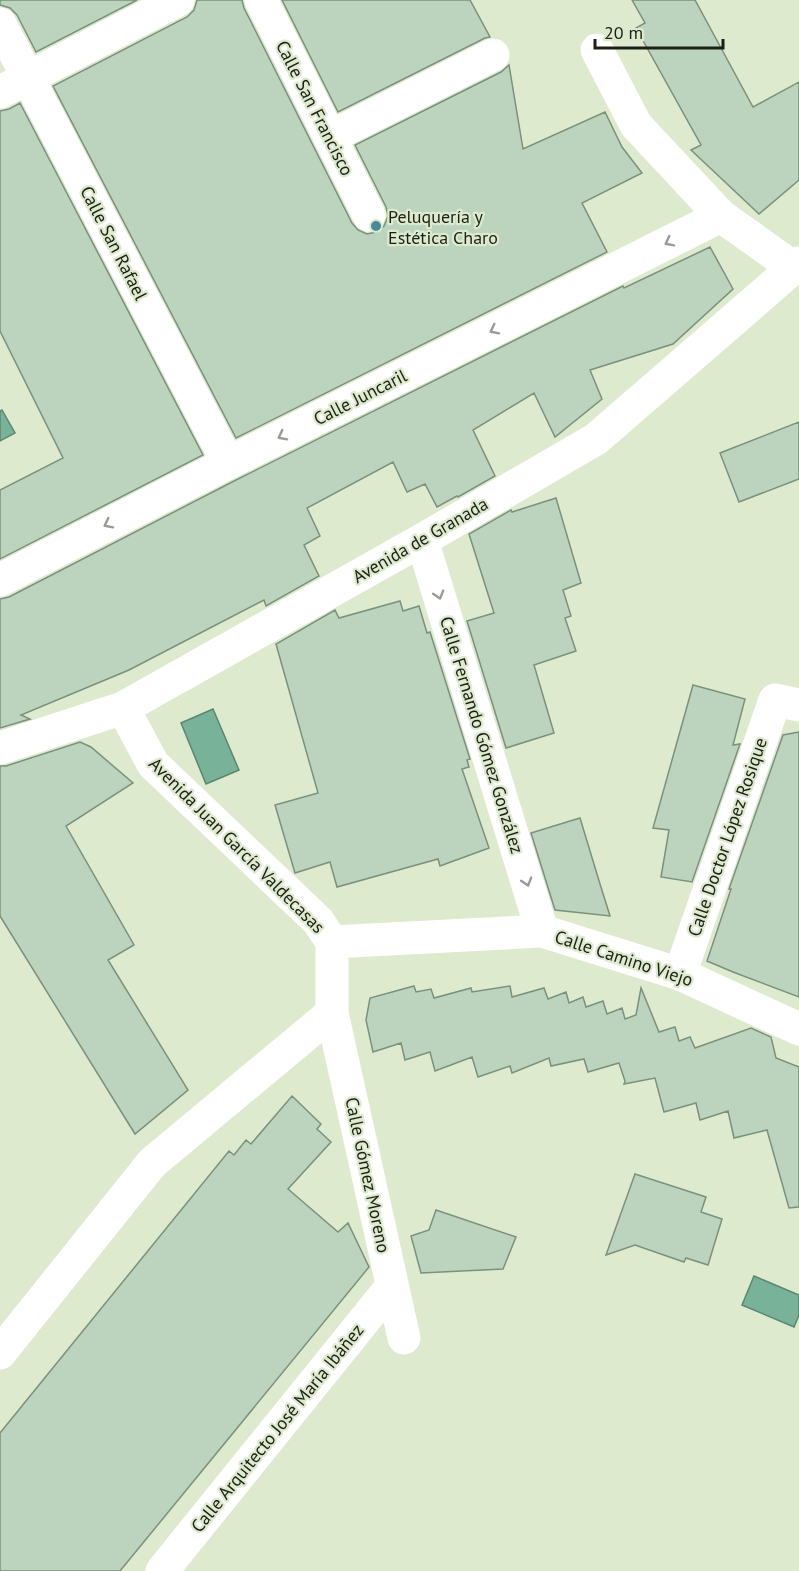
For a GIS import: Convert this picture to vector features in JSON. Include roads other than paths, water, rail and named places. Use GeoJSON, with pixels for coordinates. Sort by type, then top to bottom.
{"type":"FeatureCollection","features":[{"type":"Feature","properties":{"kind":"street"},"geometry":{"type":"LineString","coordinates":[[14,84],[178,0]]}},
{"type":"Feature","properties":{"kind":"street","name":"Calle San Francisco"},"geometry":{"type":"LineString","coordinates":[[261,0],[369,215]]}},
{"type":"Feature","properties":{"kind":"street","name":"Calle San Rafael"},"geometry":{"type":"LineString","coordinates":[[0,24],[14,84],[228,463]]}},
{"type":"Feature","properties":{"kind":"street"},"geometry":{"type":"LineString","coordinates":[[597,50],[636,124],[721,216],[796,266]]}},
{"type":"Feature","properties":{"kind":"street"},"geometry":{"type":"LineString","coordinates":[[330,137],[493,55]]}},
{"type":"Feature","properties":{"kind":"street","name":"Calle Juncaril"},"geometry":{"type":"LineString","coordinates":[[0,580],[721,216]]}},
{"type":"Feature","properties":{"kind":"street","name":"Avenida de Granada"},"geometry":{"type":"LineString","coordinates":[[0,748],[123,708],[597,439],[796,266]]}},
{"type":"Feature","properties":{"kind":"street","name":"Calle Fernando Gómez González"},"geometry":{"type":"LineString","coordinates":[[422,540],[542,931]]}},
{"type":"Feature","properties":{"kind":"street","name":"Calle Doctor López Rosique"},"geometry":{"type":"LineString","coordinates":[[680,974],[787,702]]}},
{"type":"Feature","properties":{"kind":"street","name":"Avenida Juan García Valdecasas"},"geometry":{"type":"LineString","coordinates":[[123,708],[153,764],[318,921],[332,942],[332,1013]]}},
{"type":"Feature","properties":{"kind":"street","name":"Calle Camino Viejo"},"geometry":{"type":"LineString","coordinates":[[332,942],[542,931],[680,974],[799,1029]]}},
{"type":"Feature","properties":{"kind":"street"},"geometry":{"type":"LineString","coordinates":[[0,1353],[152,1163],[332,1013]]}},
{"type":"Feature","properties":{"kind":"street","name":"Calle Gómez Moreno"},"geometry":{"type":"LineString","coordinates":[[332,1013],[404,1338]]}},
{"type":"Feature","properties":{"kind":"street","name":"Calle Arquitecto José María Ibáñez"},"geometry":{"type":"LineString","coordinates":[[162,1571],[392,1286]]}},
{"type":"Feature","properties":{"kind":"place","name":"Peluquería y Estética Charo"},"geometry":{"type":"Point","coordinates":[376,226]}}]}
